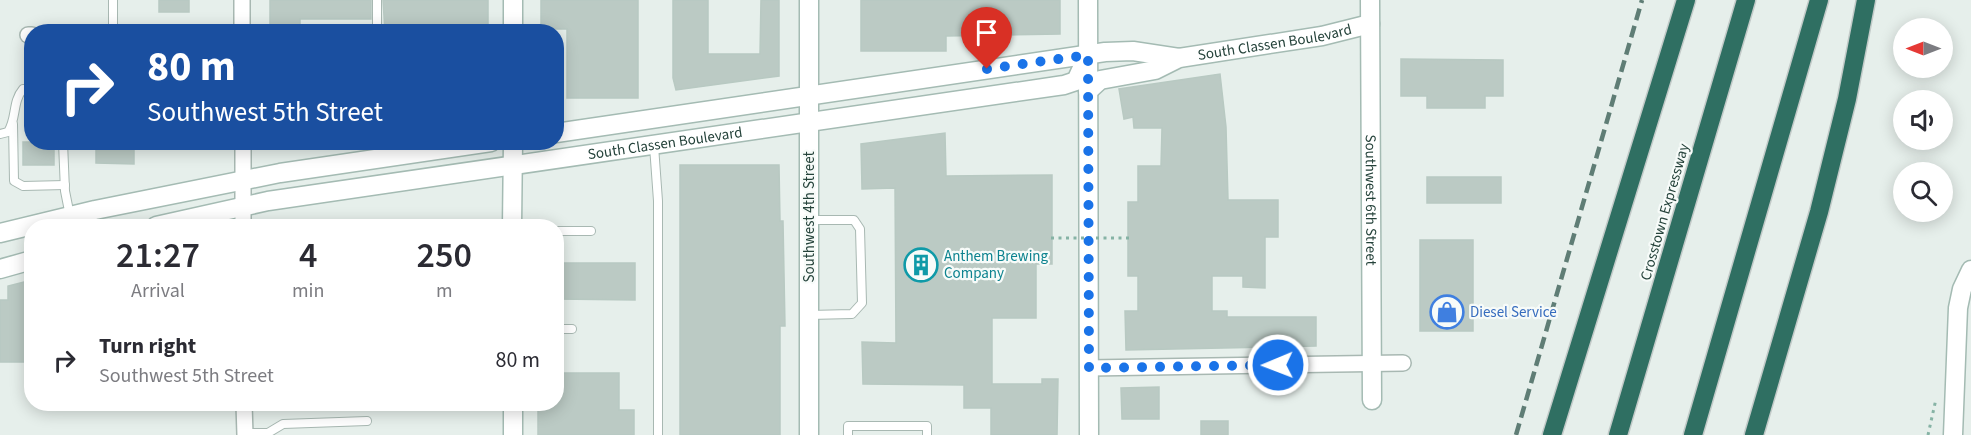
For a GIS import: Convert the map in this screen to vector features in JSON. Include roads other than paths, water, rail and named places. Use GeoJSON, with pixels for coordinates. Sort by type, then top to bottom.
{"type":"FeatureCollection","features":[{"type":"Feature","properties":{"kind":"highway"},"geometry":{"type":"LineString","coordinates":[[1552,435],[1686,0]]}},
{"type":"Feature","properties":{"kind":"highway","name":"Crosstown Expressway"},"geometry":{"type":"LineString","coordinates":[[1618,435],[1746,0]]}},
{"type":"Feature","properties":{"kind":"highway"},"geometry":{"type":"LineString","coordinates":[[1693,435],[1819,0]]}},
{"type":"Feature","properties":{"kind":"highway"},"geometry":{"type":"LineString","coordinates":[[1754,435],[1819,212],[1847,99],[1866,0]]}},
{"type":"Feature","properties":{"kind":"street"},"geometry":{"type":"LineString","coordinates":[[242,0],[242,24]]}},
{"type":"Feature","properties":{"kind":"street"},"geometry":{"type":"LineString","coordinates":[[513,0],[513,24]]}},
{"type":"Feature","properties":{"kind":"street","name":"Southwest 4th Street"},"geometry":{"type":"LineString","coordinates":[[809,0],[810,435]]}},
{"type":"Feature","properties":{"kind":"street"},"geometry":{"type":"LineString","coordinates":[[1088,0],[1089,435]]}},
{"type":"Feature","properties":{"kind":"street","name":"Southwest 6th Street"},"geometry":{"type":"LineString","coordinates":[[1370,0],[1372,400]]}},
{"type":"Feature","properties":{"kind":"street","name":"South Classen Boulevard"},"geometry":{"type":"LineString","coordinates":[[564,132],[1088,55],[1124,51],[1179,58],[1322,36],[1370,24]]}},
{"type":"Feature","properties":{"kind":"street","name":"South Classen Boulevard"},"geometry":{"type":"LineString","coordinates":[[186,219],[243,206],[1064,85],[1076,81],[1080,76],[1088,55]]}},
{"type":"Feature","properties":{"kind":"street","name":"South Classen Boulevard"},"geometry":{"type":"LineString","coordinates":[[1088,92],[1100,80],[1155,70],[1179,58]]}},
{"type":"Feature","properties":{"kind":"street"},"geometry":{"type":"LineString","coordinates":[[243,150],[243,219]]}},
{"type":"Feature","properties":{"kind":"street"},"geometry":{"type":"LineString","coordinates":[[512,219],[513,150]]}},
{"type":"Feature","properties":{"kind":"street"},"geometry":{"type":"LineString","coordinates":[[58,219],[379,151]]}},
{"type":"Feature","properties":{"kind":"street"},"geometry":{"type":"LineString","coordinates":[[0,233],[24,227]]}},
{"type":"Feature","properties":{"kind":"street"},"geometry":{"type":"LineString","coordinates":[[0,269],[24,262]]}},
{"type":"Feature","properties":{"kind":"street"},"geometry":{"type":"LineString","coordinates":[[1953,435],[1958,308],[1962,289],[1971,270]]}},
{"type":"Feature","properties":{"kind":"street"},"geometry":{"type":"LineString","coordinates":[[1089,368],[1403,363]]}},
{"type":"Feature","properties":{"kind":"street"},"geometry":{"type":"LineString","coordinates":[[244,411],[245,434]]}},
{"type":"Feature","properties":{"kind":"street"},"geometry":{"type":"LineString","coordinates":[[513,411],[513,435]]}},
{"type":"Feature","properties":{"kind":"lane"},"geometry":{"type":"LineString","coordinates":[[113,0],[113,24]]}},
{"type":"Feature","properties":{"kind":"lane"},"geometry":{"type":"LineString","coordinates":[[377,0],[377,24]]}},
{"type":"Feature","properties":{"kind":"lane"},"geometry":{"type":"LineString","coordinates":[[24,89],[18,96],[13,124],[14,180],[23,186],[65,185]]}},
{"type":"Feature","properties":{"kind":"lane"},"geometry":{"type":"LineString","coordinates":[[0,134],[8,132],[13,124]]}},
{"type":"Feature","properties":{"kind":"lane"},"geometry":{"type":"LineString","coordinates":[[654,145],[658,201],[658,435]]}},
{"type":"Feature","properties":{"kind":"lane"},"geometry":{"type":"LineString","coordinates":[[63,150],[65,185],[70,216]]}},
{"type":"Feature","properties":{"kind":"lane"},"geometry":{"type":"LineString","coordinates":[[809,220],[854,220],[860,230],[862,303],[852,314],[809,315]]}},
{"type":"Feature","properties":{"kind":"lane"},"geometry":{"type":"LineString","coordinates":[[564,231],[591,231]]}},
{"type":"Feature","properties":{"kind":"lane"},"geometry":{"type":"LineString","coordinates":[[564,329],[572,329]]}},
{"type":"Feature","properties":{"kind":"lane"},"geometry":{"type":"LineString","coordinates":[[245,434],[268,433],[283,424],[367,421]]}},
{"type":"Feature","properties":{"kind":"lane"},"geometry":{"type":"LineString","coordinates":[[848,435],[848,426],[927,426],[927,435]]}},
{"type":"Feature","properties":{"kind":"railway"},"geometry":{"type":"LineString","coordinates":[[1516,435],[1642,0]]}},
{"type":"Feature","properties":{"kind":"place","name":"Anthem Brewing Company"},"geometry":{"type":"Point","coordinates":[921,265]}},
{"type":"Feature","properties":{"kind":"place","name":"Diesel Service"},"geometry":{"type":"Point","coordinates":[1447,312]}}]}
